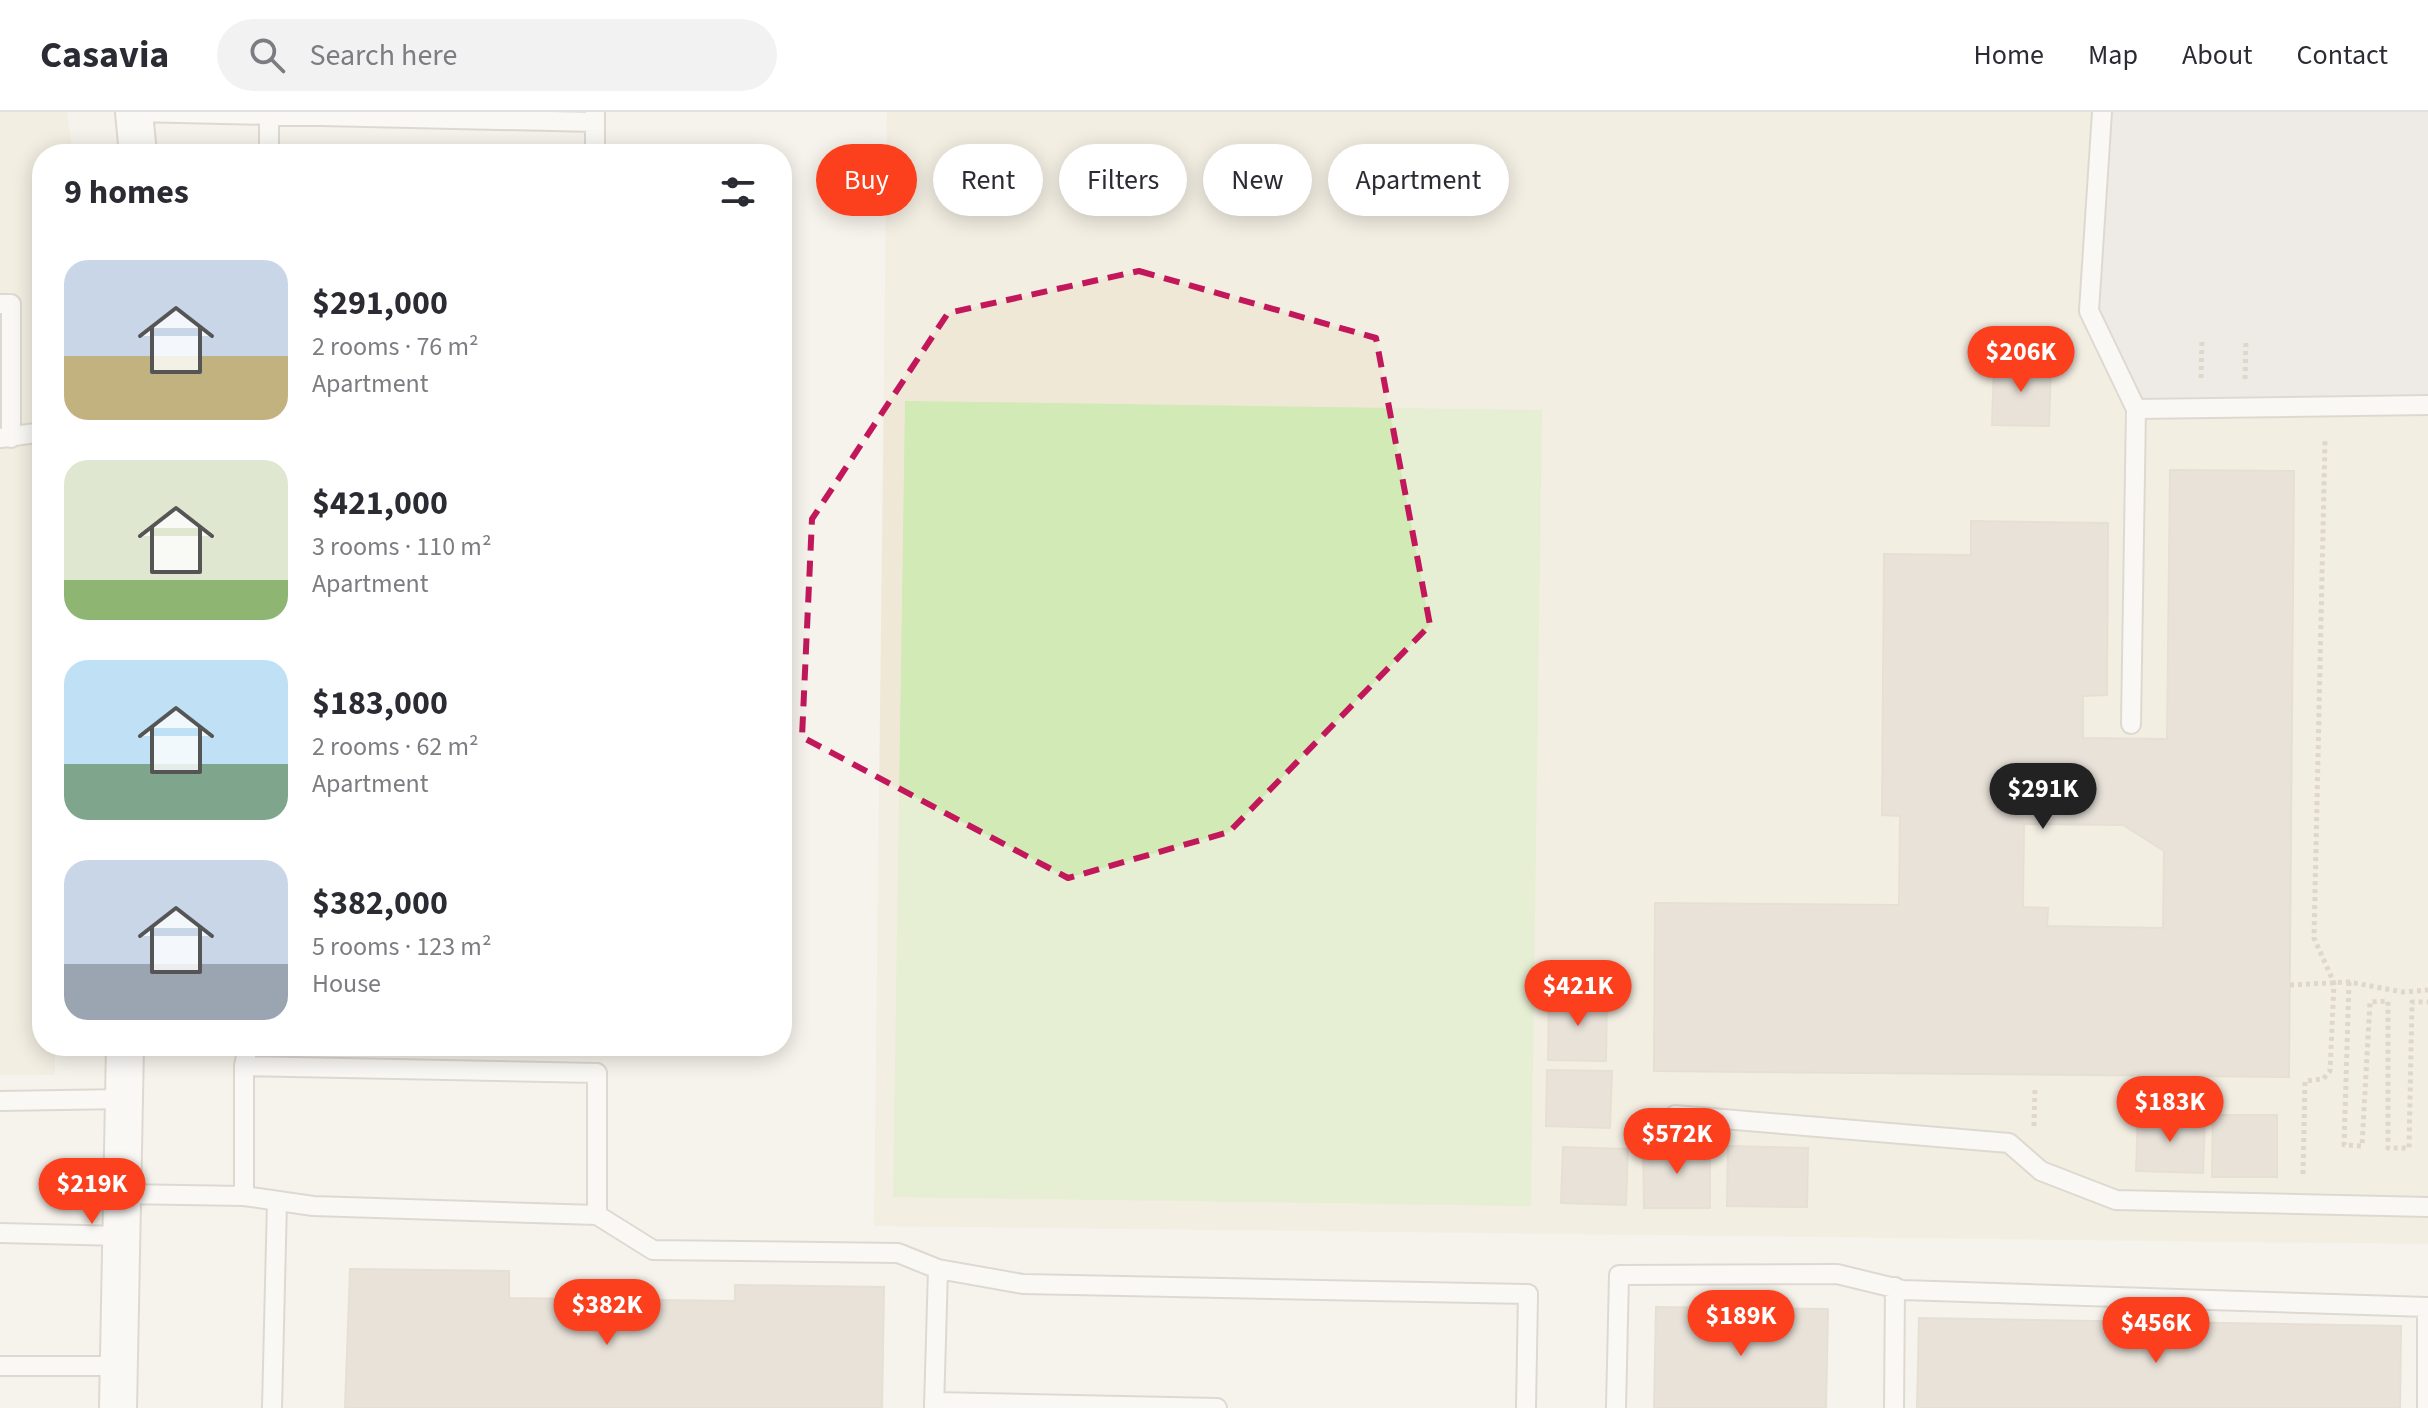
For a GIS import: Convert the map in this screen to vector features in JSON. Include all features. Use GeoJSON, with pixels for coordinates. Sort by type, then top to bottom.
{"type":"FeatureCollection","features":[{"type":"Feature","properties":{"kind":"street"},"geometry":{"type":"LineString","coordinates":[[134,112],[137,144]]}},
{"type":"Feature","properties":{"kind":"street"},"geometry":{"type":"LineString","coordinates":[[118,1408],[125,1056]]}},
{"type":"Feature","properties":{"kind":"lane"},"geometry":{"type":"LineString","coordinates":[[134,112],[595,117],[595,144]]}},
{"type":"Feature","properties":{"kind":"lane"},"geometry":{"type":"LineString","coordinates":[[2102,112],[2089,311],[2136,409],[2131,724]]}},
{"type":"Feature","properties":{"kind":"lane"},"geometry":{"type":"LineString","coordinates":[[269,113],[269,144]]}},
{"type":"Feature","properties":{"kind":"lane"},"geometry":{"type":"LineString","coordinates":[[0,304],[11,304],[5,438],[32,434]]}},
{"type":"Feature","properties":{"kind":"lane"},"geometry":{"type":"LineString","coordinates":[[2136,409],[2428,405]]}},
{"type":"Feature","properties":{"kind":"lane"},"geometry":{"type":"LineString","coordinates":[[244,1196],[246,1056]]}},
{"type":"Feature","properties":{"kind":"lane"},"geometry":{"type":"LineString","coordinates":[[244,1066],[597,1073],[597,1215]]}},
{"type":"Feature","properties":{"kind":"lane"},"geometry":{"type":"LineString","coordinates":[[0,1101],[124,1099]]}},
{"type":"Feature","properties":{"kind":"lane"},"geometry":{"type":"LineString","coordinates":[[1675,1115],[2009,1143],[2041,1171],[2116,1200],[2428,1207]]}},
{"type":"Feature","properties":{"kind":"lane"},"geometry":{"type":"LineString","coordinates":[[122,1194],[244,1196],[313,1206],[597,1215],[653,1250],[898,1253],[938,1269],[1023,1284],[1528,1294],[1526,1408]]}},
{"type":"Feature","properties":{"kind":"lane"},"geometry":{"type":"LineString","coordinates":[[272,1408],[277,1201]]}},
{"type":"Feature","properties":{"kind":"lane"},"geometry":{"type":"LineString","coordinates":[[0,1233],[122,1236]]}},
{"type":"Feature","properties":{"kind":"lane"},"geometry":{"type":"LineString","coordinates":[[938,1269],[934,1405],[1217,1408]]}},
{"type":"Feature","properties":{"kind":"lane"},"geometry":{"type":"LineString","coordinates":[[1616,1408],[1619,1275],[1837,1274],[1895,1287],[2427,1307],[2427,1408]]}},
{"type":"Feature","properties":{"kind":"lane"},"geometry":{"type":"LineString","coordinates":[[1894,1408],[1895,1287]]}},
{"type":"Feature","properties":{"kind":"lane"},"geometry":{"type":"LineString","coordinates":[[0,1366],[119,1366]]}},
{"type":"Feature","properties":{"kind":"path"},"geometry":{"type":"LineString","coordinates":[[2201,387],[2202,339]]}},
{"type":"Feature","properties":{"kind":"path"},"geometry":{"type":"LineString","coordinates":[[2244,388],[2246,341]]}},
{"type":"Feature","properties":{"kind":"path"},"geometry":{"type":"LineString","coordinates":[[2303,1175],[2305,1081],[2323,1079],[2330,1071],[2334,983],[2314,938],[2325,440]]}},
{"type":"Feature","properties":{"kind":"path"},"geometry":{"type":"LineString","coordinates":[[2349,982],[2344,1145],[2362,1146],[2370,1002],[2388,1001],[2388,1148],[2409,1148],[2412,1002],[2428,1002]]}},
{"type":"Feature","properties":{"kind":"path"},"geometry":{"type":"LineString","coordinates":[[2290,985],[2349,982],[2403,992],[2428,990]]}},
{"type":"Feature","properties":{"kind":"highlighted area"},"geometry":{"type":"Polygon","coordinates":[[[1139,271],[1376,338],[1430,625],[1229,832],[1068,878],[802,737],[812,519],[948,313],[1139,271]]]}},
{"type":"Feature","properties":{"kind":"shaded area"},"geometry":{"type":"Polygon","coordinates":[[[0,112],[67,112],[72,144],[32,144],[32,1056],[55,1056],[55,1075],[0,1075],[0,112]]]}},
{"type":"Feature","properties":{"kind":"shaded area"},"geometry":{"type":"Polygon","coordinates":[[[887,112],[2428,112],[2428,1244],[874,1226],[886,216],[917,216],[917,144],[887,144],[887,112]]]}},
{"type":"Feature","properties":{"kind":"shaded area"},"geometry":{"type":"Polygon","coordinates":[[[2109,112],[2428,112],[2428,405],[2136,408],[2089,311],[2109,112]]]}},
{"type":"Feature","properties":{"kind":"green space"},"geometry":{"type":"Polygon","coordinates":[[[905,401],[1542,410],[1531,1206],[893,1197],[905,401]]]}},
{"type":"Feature","properties":{"kind":"building"},"geometry":{"type":"Polygon","coordinates":[[[1994,362],[2051,364],[2049,426],[1992,425],[1994,362]]]}},
{"type":"Feature","properties":{"kind":"building"},"geometry":{"type":"Polygon","coordinates":[[[2170,470],[2294,471],[2289,1077],[1654,1071],[1655,903],[1899,905],[1900,816],[1882,815],[1884,554],[1971,555],[1971,521],[2108,523],[2107,695],[2083,696],[2083,738],[2167,739],[2170,470]],[[2024,824],[2023,907],[2048,908],[2047,926],[2163,928],[2164,851],[2123,825],[2024,824]]]}},
{"type":"Feature","properties":{"kind":"building"},"geometry":{"type":"Polygon","coordinates":[[[1549,995],[1607,996],[1606,1061],[1548,1060],[1549,995]]]}},
{"type":"Feature","properties":{"kind":"building"},"geometry":{"type":"Polygon","coordinates":[[[1547,1070],[1612,1071],[1610,1128],[1546,1126],[1547,1070]]]}},
{"type":"Feature","properties":{"kind":"building"},"geometry":{"type":"Polygon","coordinates":[[[2138,1115],[2205,1118],[2203,1173],[2136,1171],[2138,1115]]]}},
{"type":"Feature","properties":{"kind":"building"},"geometry":{"type":"Polygon","coordinates":[[[2213,1115],[2277,1115],[2277,1177],[2212,1177],[2213,1115]]]}},
{"type":"Feature","properties":{"kind":"building"},"geometry":{"type":"Polygon","coordinates":[[[1710,1144],[1710,1208],[1644,1208],[1643,1145],[1710,1144]]]}},
{"type":"Feature","properties":{"kind":"building"},"geometry":{"type":"Polygon","coordinates":[[[1728,1146],[1808,1148],[1807,1207],[1727,1206],[1728,1146]]]}},
{"type":"Feature","properties":{"kind":"building"},"geometry":{"type":"Polygon","coordinates":[[[1563,1147],[1628,1149],[1626,1205],[1561,1203],[1563,1147]]]}},
{"type":"Feature","properties":{"kind":"building"},"geometry":{"type":"Polygon","coordinates":[[[350,1269],[509,1271],[509,1298],[735,1301],[735,1285],[884,1287],[882,1408],[345,1408],[350,1269]]]}},
{"type":"Feature","properties":{"kind":"building"},"geometry":{"type":"Polygon","coordinates":[[[1656,1307],[1828,1309],[1826,1408],[1654,1408],[1656,1307]]]}},
{"type":"Feature","properties":{"kind":"building"},"geometry":{"type":"Polygon","coordinates":[[[1919,1318],[2401,1326],[2400,1408],[1917,1408],[1919,1318]]]}}]}
